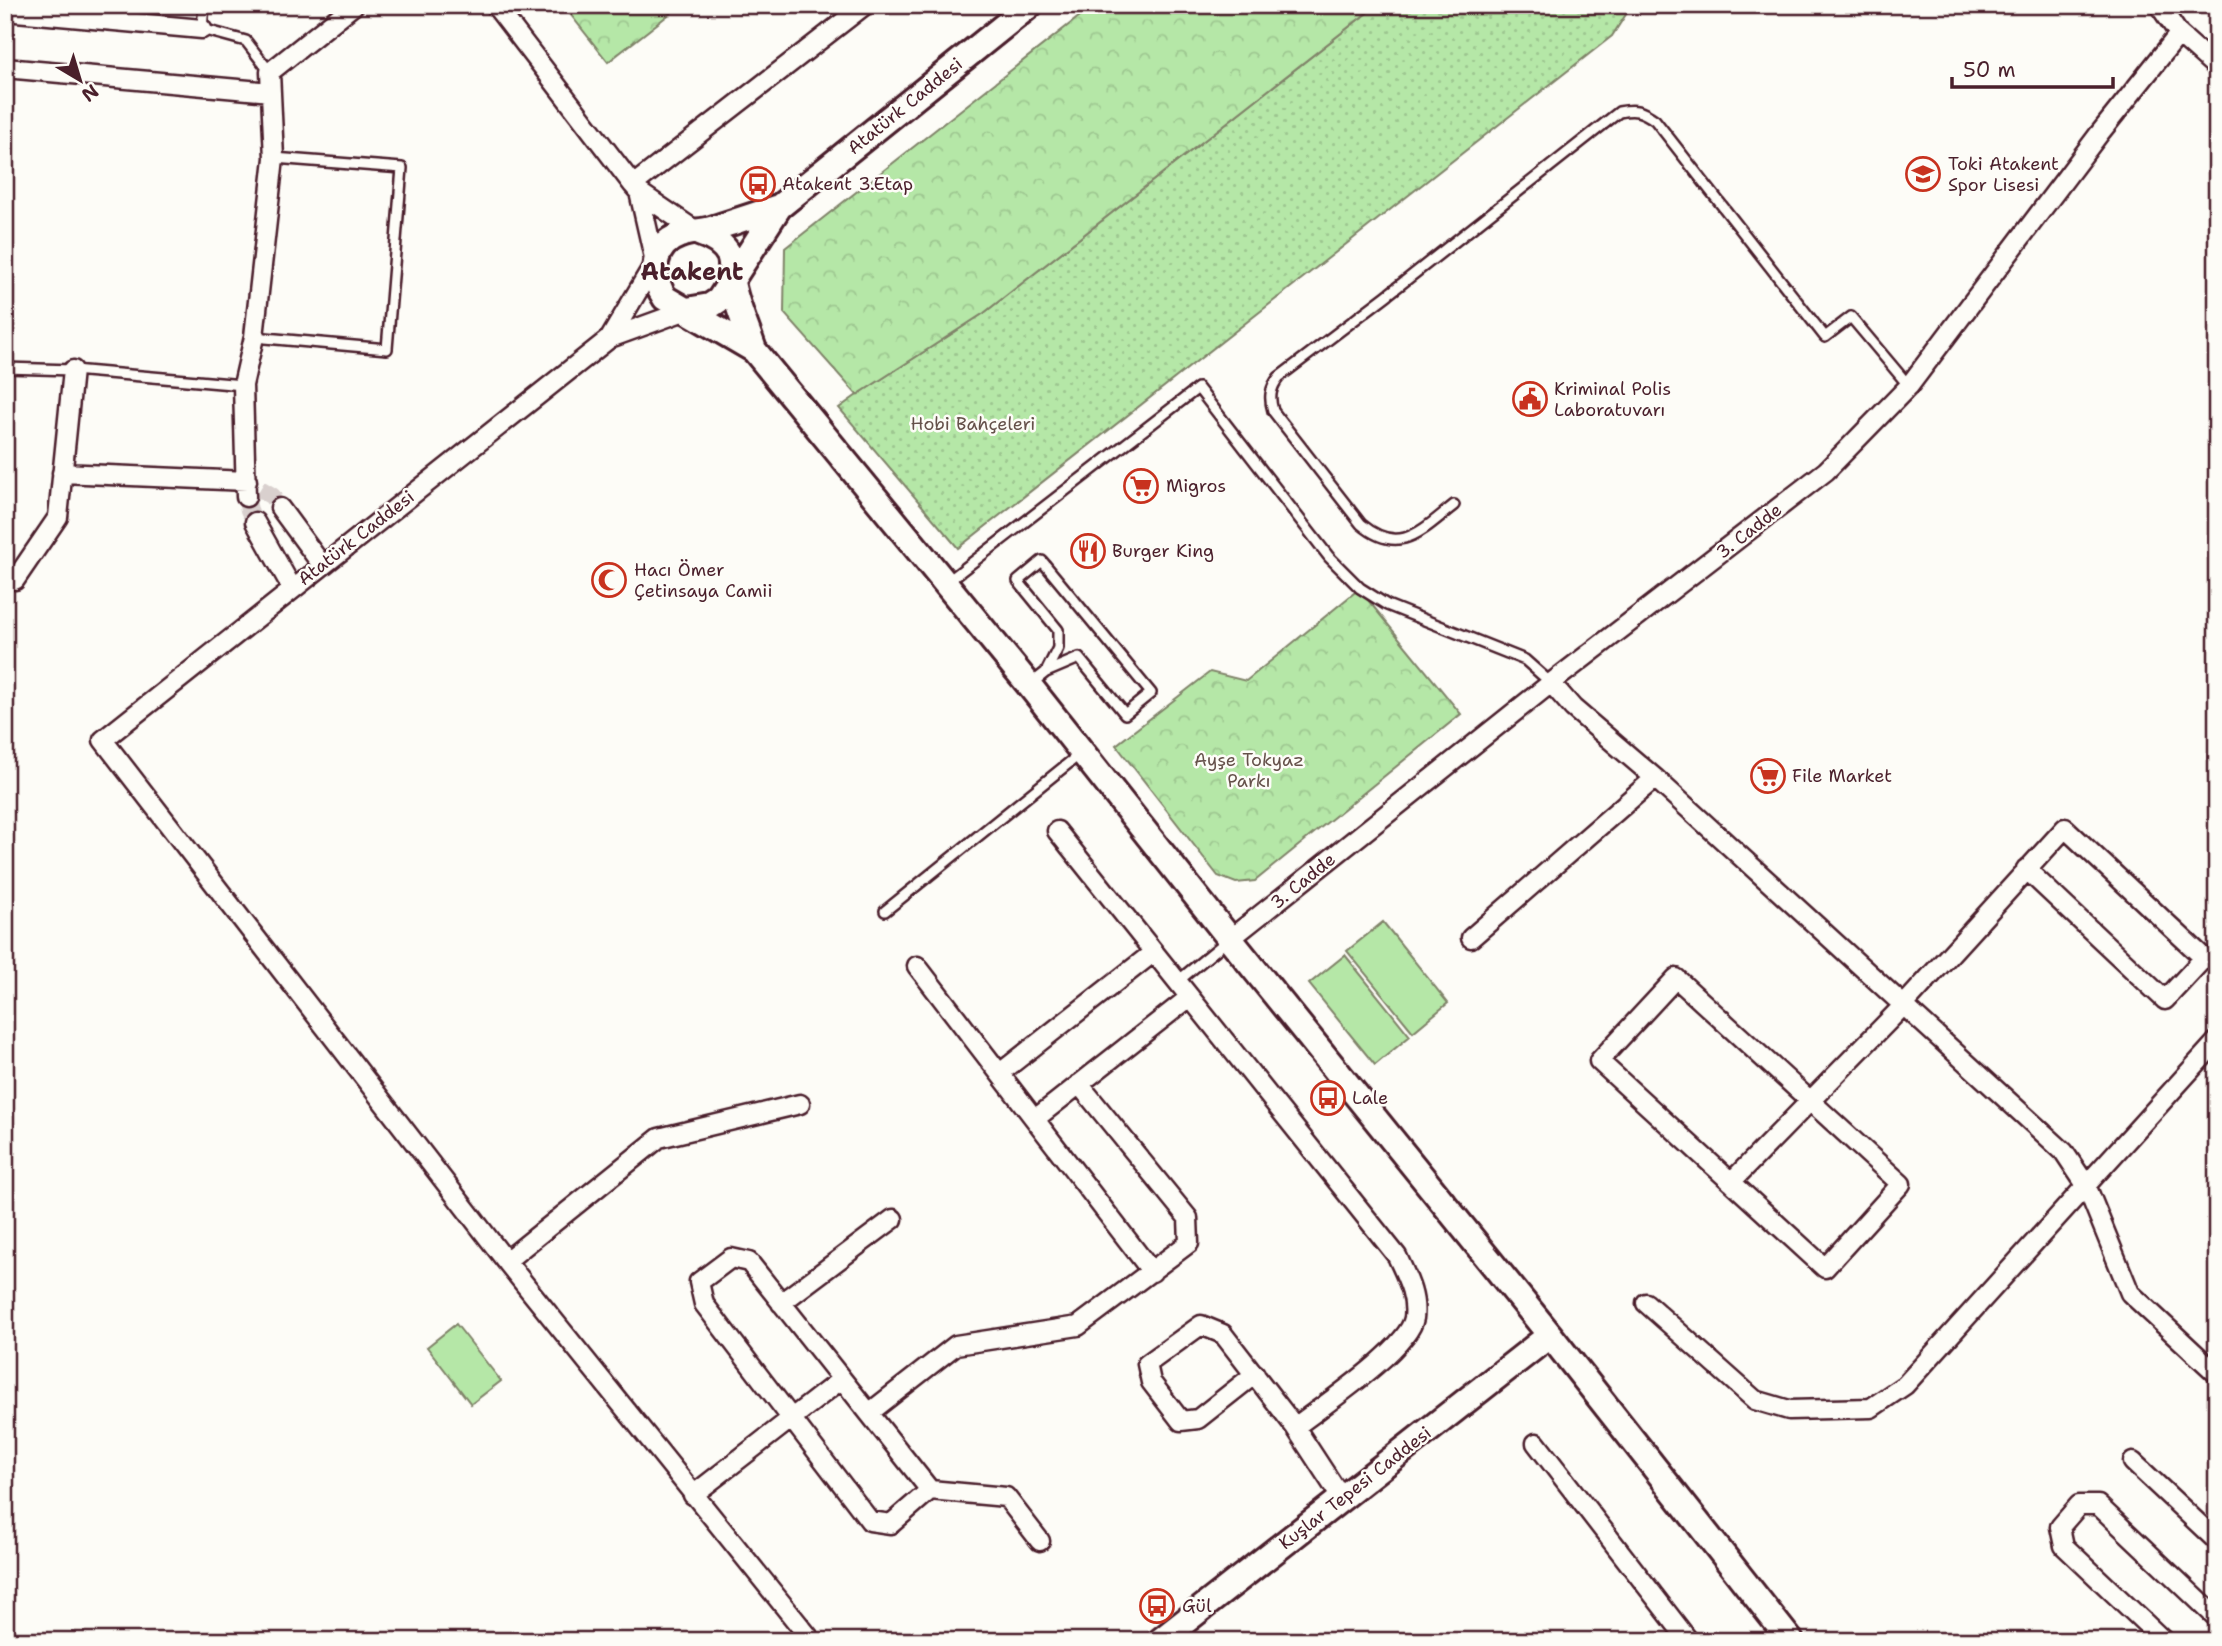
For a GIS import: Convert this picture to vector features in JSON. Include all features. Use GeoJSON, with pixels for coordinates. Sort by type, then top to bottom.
{"type":"FeatureCollection","features":[{"type":"Feature","properties":{"kind":"street"},"geometry":{"type":"LineString","coordinates":[[62,473],[250,487],[244,472],[243,385],[254,337],[274,158],[270,72],[354,5]]}},
{"type":"Feature","properties":{"kind":"street"},"geometry":{"type":"LineString","coordinates":[[495,5],[636,189],[699,233],[722,244],[729,255],[731,281],[754,350]]}},
{"type":"Feature","properties":{"kind":"street"},"geometry":{"type":"LineString","coordinates":[[636,189],[865,5]]}},
{"type":"Feature","properties":{"kind":"street","name":"Atatürk Caddesi"},"geometry":{"type":"LineString","coordinates":[[779,207],[1030,5]]}},
{"type":"Feature","properties":{"kind":"street"},"geometry":{"type":"LineString","coordinates":[[2159,5],[2179,34],[2217,68]]}},
{"type":"Feature","properties":{"kind":"street"},"geometry":{"type":"LineString","coordinates":[[5,10],[202,29]]}},
{"type":"Feature","properties":{"kind":"street","name":"3. Cadde"},"geometry":{"type":"LineString","coordinates":[[1230,939],[1551,683],[1826,471],[1909,386],[2099,134],[2179,34]]}},
{"type":"Feature","properties":{"kind":"street"},"geometry":{"type":"LineString","coordinates":[[5,68],[271,92]]}},
{"type":"Feature","properties":{"kind":"street"},"geometry":{"type":"LineString","coordinates":[[636,189],[655,262],[657,287],[665,298],[754,350],[945,583],[1037,678],[1083,752],[1791,1641]]}},
{"type":"Feature","properties":{"kind":"street"},"geometry":{"type":"LineString","coordinates":[[610,338],[660,251],[676,236],[699,233],[779,207]]}},
{"type":"Feature","properties":{"kind":"street"},"geometry":{"type":"LineString","coordinates":[[610,338],[687,310],[698,310],[719,300],[779,207]]}},
{"type":"Feature","properties":{"kind":"street","name":"Atatürk Caddesi"},"geometry":{"type":"LineString","coordinates":[[506,1261],[103,740],[610,338]]}},
{"type":"Feature","properties":{"kind":"street"},"geometry":{"type":"LineString","coordinates":[[15,580],[58,517],[73,370]]}},
{"type":"Feature","properties":{"kind":"street"},"geometry":{"type":"LineString","coordinates":[[281,508],[322,565]]}},
{"type":"Feature","properties":{"kind":"street"},"geometry":{"type":"LineString","coordinates":[[255,522],[292,588]]}},
{"type":"Feature","properties":{"kind":"street"},"geometry":{"type":"LineString","coordinates":[[1551,683],[1573,708],[1655,778],[2064,1152],[2086,1185],[2130,1293],[2217,1374]]}},
{"type":"Feature","properties":{"kind":"street"},"geometry":{"type":"LineString","coordinates":[[1471,938],[1655,778]]}},
{"type":"Feature","properties":{"kind":"street"},"geometry":{"type":"LineString","coordinates":[[1731,1182],[1904,1005],[2026,869],[2065,828],[2204,958],[2165,1000],[2026,869]]}},
{"type":"Feature","properties":{"kind":"street"},"geometry":{"type":"LineString","coordinates":[[1057,831],[1397,1256],[1413,1291],[1414,1320],[1393,1350],[1296,1427]]}},
{"type":"Feature","properties":{"kind":"street"},"geometry":{"type":"LineString","coordinates":[[999,1073],[1154,952]]}},
{"type":"Feature","properties":{"kind":"street"},"geometry":{"type":"LineString","coordinates":[[917,966],[1152,1272]]}},
{"type":"Feature","properties":{"kind":"street"},"geometry":{"type":"LineString","coordinates":[[1676,978],[1810,1101],[1901,1184],[1825,1268],[1599,1061],[1676,978]]}},
{"type":"Feature","properties":{"kind":"street"},"geometry":{"type":"LineString","coordinates":[[1035,1119],[1190,997]]}},
{"type":"Feature","properties":{"kind":"street"},"geometry":{"type":"LineString","coordinates":[[1646,1303],[1755,1400],[1789,1410],[1871,1408],[1905,1385],[2217,1041]]}},
{"type":"Feature","properties":{"kind":"street"},"geometry":{"type":"LineString","coordinates":[[869,1413],[956,1345],[1077,1326],[1189,1243],[1188,1218],[1079,1084]]}},
{"type":"Feature","properties":{"kind":"street"},"geometry":{"type":"LineString","coordinates":[[800,1104],[659,1138],[506,1261],[812,1641]]}},
{"type":"Feature","properties":{"kind":"street"},"geometry":{"type":"LineString","coordinates":[[781,1303],[893,1219]]}},
{"type":"Feature","properties":{"kind":"street"},"geometry":{"type":"LineString","coordinates":[[930,1489],[891,1524],[870,1521],[704,1304],[699,1282],[730,1258],[749,1262],[930,1489],[1006,1497],[1040,1541]]}},
{"type":"Feature","properties":{"kind":"street"},"geometry":{"type":"LineString","coordinates":[[1255,1374],[1198,1419],[1181,1421],[1151,1382],[1147,1364],[1201,1325],[1223,1334],[1255,1374],[1296,1427],[1342,1499]]}},
{"type":"Feature","properties":{"kind":"street","name":"Kuşlar Tepesi Caddesi"},"geometry":{"type":"LineString","coordinates":[[1160,1641],[1549,1335]]}},
{"type":"Feature","properties":{"kind":"street"},"geometry":{"type":"LineString","coordinates":[[693,1495],[842,1379]]}},
{"type":"Feature","properties":{"kind":"street"},"geometry":{"type":"LineString","coordinates":[[1536,1443],[1681,1638]]}},
{"type":"Feature","properties":{"kind":"street"},"geometry":{"type":"LineString","coordinates":[[2133,1462],[2217,1541]]}},
{"type":"Feature","properties":{"kind":"street"},"geometry":{"type":"LineString","coordinates":[[2164,1641],[2064,1546],[2060,1527],[2079,1505],[2098,1505],[2217,1618]]}},
{"type":"Feature","properties":{"kind":"lane"},"geometry":{"type":"LineString","coordinates":[[204,5],[202,29],[246,41],[270,72]]}},
{"type":"Feature","properties":{"kind":"lane"},"geometry":{"type":"LineString","coordinates":[[1454,505],[1413,536],[1390,539],[1369,531],[1273,411],[1270,404],[1272,389],[1279,377],[1387,296],[1619,112],[1642,110],[1655,120],[1825,337],[1851,317],[1909,386]]}},
{"type":"Feature","properties":{"kind":"lane"},"geometry":{"type":"LineString","coordinates":[[254,337],[387,349],[402,168],[274,158]]}},
{"type":"Feature","properties":{"kind":"lane"},"geometry":{"type":"LineString","coordinates":[[5,368],[73,370],[243,385]]}},
{"type":"Feature","properties":{"kind":"lane"},"geometry":{"type":"LineString","coordinates":[[945,583],[1198,387],[1329,557],[1360,587],[1387,605],[1525,660],[1551,683]]}},
{"type":"Feature","properties":{"kind":"lane"},"geometry":{"type":"LineString","coordinates":[[1042,561],[1151,693],[1125,714],[1079,658],[1037,678],[1058,648],[1058,630],[1018,581],[1042,561]]}},
{"type":"Feature","properties":{"kind":"lane"},"geometry":{"type":"LineString","coordinates":[[885,911],[1083,752]]}},
{"type":"Feature","properties":{"kind":"lane"},"geometry":{"type":"LineString","coordinates":[[1178,981],[1230,939]]}},
{"type":"Feature","properties":{"kind":"green space"},"geometry":{"type":"Polygon","coordinates":[[[563,5],[681,5],[608,62],[563,5]]]}},
{"type":"Feature","properties":{"kind":"green space"},"geometry":{"type":"Polygon","coordinates":[[[1094,5],[1377,5],[984,313],[857,395],[784,313],[785,248],[1094,5]]]}},
{"type":"Feature","properties":{"kind":"green space","name":"Hobi Bahçeleri"},"geometry":{"type":"Polygon","coordinates":[[[1377,5],[1632,5],[1612,36],[958,548],[839,408],[984,313],[1377,5]]]}},
{"type":"Feature","properties":{"kind":"green space","name":"Ayşe Tokyaz Parkı"},"geometry":{"type":"Polygon","coordinates":[[[1359,589],[1461,714],[1255,881],[1236,883],[1218,876],[1116,745],[1210,672],[1246,681],[1359,589]]]}},
{"type":"Feature","properties":{"kind":"green space"},"geometry":{"type":"Polygon","coordinates":[[[1383,922],[1448,1003],[1413,1032],[1347,951],[1383,922]]]}},
{"type":"Feature","properties":{"kind":"green space"},"geometry":{"type":"Polygon","coordinates":[[[1345,955],[1410,1036],[1375,1065],[1309,984],[1345,955]]]}},
{"type":"Feature","properties":{"kind":"green space"},"geometry":{"type":"Polygon","coordinates":[[[456,1324],[501,1381],[471,1404],[427,1347],[456,1324]]]}},
{"type":"Feature","properties":{"kind":"tunnel"},"geometry":{"type":"LineString","coordinates":[[260,489],[272,496],[280,508]]}},
{"type":"Feature","properties":{"kind":"tunnel"},"geometry":{"type":"LineString","coordinates":[[246,497],[255,522]]}},
{"type":"Feature","properties":{"kind":"place","name":"Toki Atakent Spor Lisesi"},"geometry":{"type":"Point","coordinates":[1923,174]}},
{"type":"Feature","properties":{"kind":"place","name":"Atakent 3.Etap"},"geometry":{"type":"Point","coordinates":[758,184]}},
{"type":"Feature","properties":{"kind":"place","name":"Kriminal Polis Laboratuvarı"},"geometry":{"type":"Point","coordinates":[1530,399]}},
{"type":"Feature","properties":{"kind":"place","name":"Migros"},"geometry":{"type":"Point","coordinates":[1141,486]}},
{"type":"Feature","properties":{"kind":"place","name":"Burger King"},"geometry":{"type":"Point","coordinates":[1088,551]}},
{"type":"Feature","properties":{"kind":"place","name":"Hacı Ömer Çetinsaya Camii"},"geometry":{"type":"Point","coordinates":[609,580]}},
{"type":"Feature","properties":{"kind":"place","name":"File Market"},"geometry":{"type":"Point","coordinates":[1768,776]}},
{"type":"Feature","properties":{"kind":"place","name":"Lale"},"geometry":{"type":"Point","coordinates":[1328,1098]}},
{"type":"Feature","properties":{"kind":"place","name":"Gül"},"geometry":{"type":"Point","coordinates":[1157,1606]}},
{"type":"Feature","properties":{"kind":"district","name":"Atakent"},"geometry":{"type":"Point","coordinates":[692,272]}}]}
